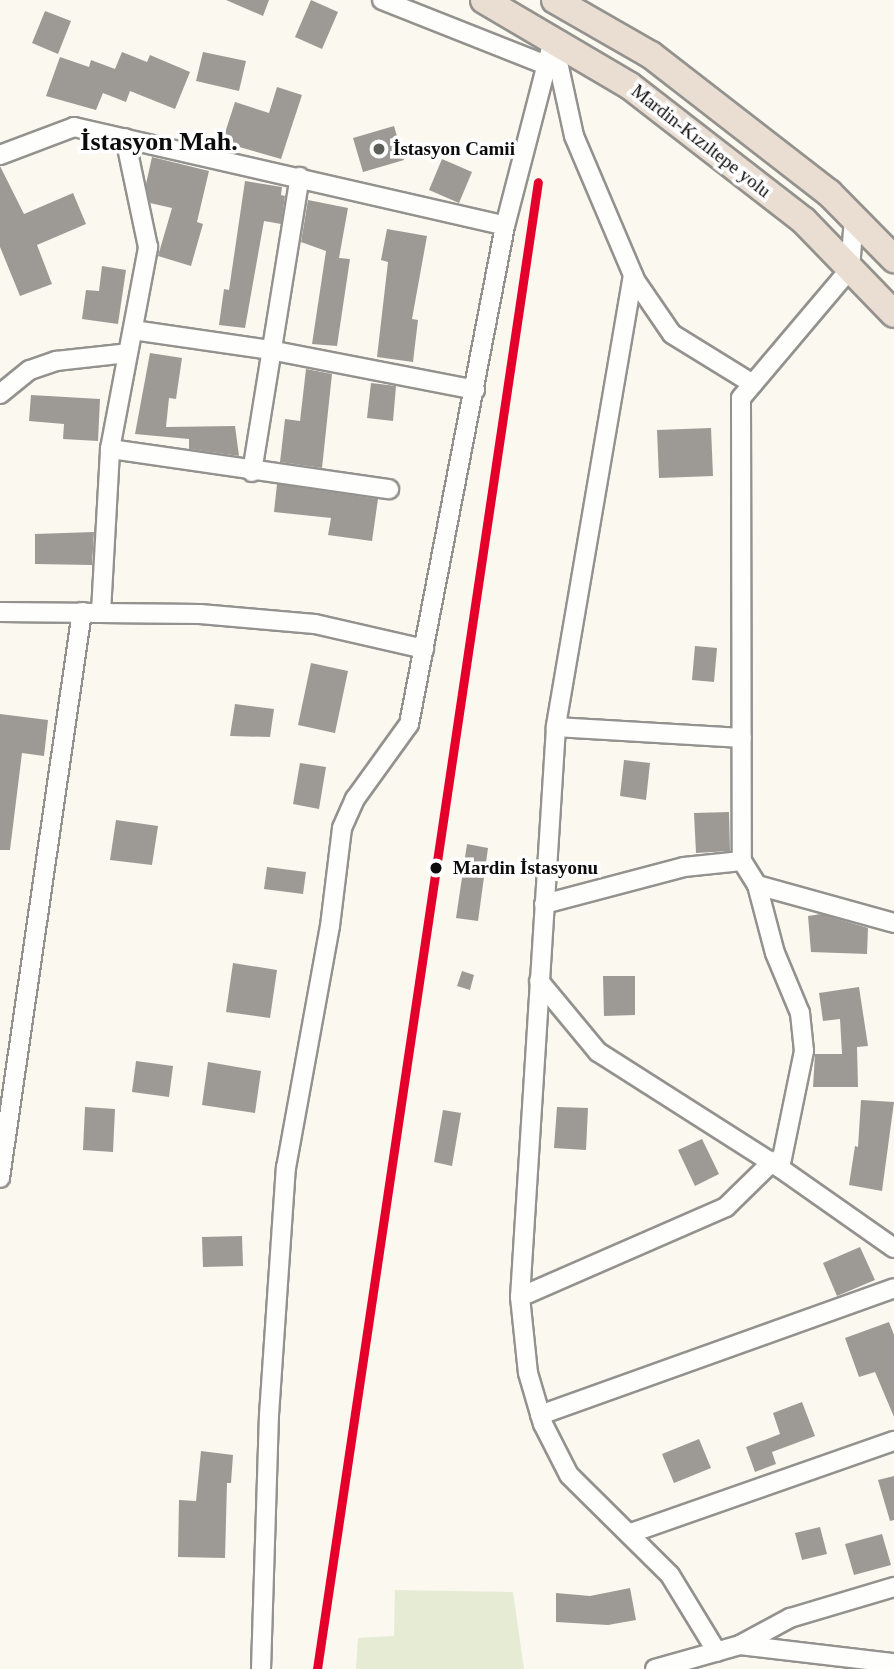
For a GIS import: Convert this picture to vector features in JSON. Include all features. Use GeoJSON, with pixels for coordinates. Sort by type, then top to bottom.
{"type":"FeatureCollection","features":[{"type":"Feature","properties":{"kind":"highway","name":"Mardin-Kızıltepe yolu"},"geometry":{"type":"LineString","coordinates":[[484,0],[550,53],[630,86],[804,221],[894,314]]}},
{"type":"Feature","properties":{"kind":"highway","name":"Mardin-Kızıltepe yolu"},"geometry":{"type":"LineString","coordinates":[[555,0],[651,55],[829,193],[894,259]]}},
{"type":"Feature","properties":{"kind":"street"},"geometry":{"type":"LineString","coordinates":[[382,0],[550,53]]}},
{"type":"Feature","properties":{"kind":"street"},"geometry":{"type":"LineString","coordinates":[[261,1669],[269,1415],[286,1168],[330,926],[342,828],[355,799],[409,724],[505,226],[550,53]]}},
{"type":"Feature","properties":{"kind":"street"},"geometry":{"type":"LineString","coordinates":[[550,53],[574,136],[633,275],[672,334],[752,384]]}},
{"type":"Feature","properties":{"kind":"street"},"geometry":{"type":"LineString","coordinates":[[0,155],[74,127],[505,226]]}},
{"type":"Feature","properties":{"kind":"street"},"geometry":{"type":"LineString","coordinates":[[101,612],[110,449],[148,247],[125,138]]}},
{"type":"Feature","properties":{"kind":"street"},"geometry":{"type":"LineString","coordinates":[[252,472],[300,177]]}},
{"type":"Feature","properties":{"kind":"street"},"geometry":{"type":"LineString","coordinates":[[520,1297],[726,1206],[776,1164],[804,1052],[800,1013],[775,953],[757,885],[741,862],[741,398],[850,268],[854,218]]}},
{"type":"Feature","properties":{"kind":"street"},"geometry":{"type":"LineString","coordinates":[[633,275],[556,727],[520,1297],[528,1373],[540,1415],[569,1475],[631,1533],[670,1575],[717,1652]]}},
{"type":"Feature","properties":{"kind":"street"},"geometry":{"type":"LineString","coordinates":[[133,330],[270,350],[475,390]]}},
{"type":"Feature","properties":{"kind":"street"},"geometry":{"type":"LineString","coordinates":[[0,394],[30,370],[56,360],[128,354]]}},
{"type":"Feature","properties":{"kind":"street"},"geometry":{"type":"LineString","coordinates":[[110,449],[252,472],[389,489]]}},
{"type":"Feature","properties":{"kind":"street"},"geometry":{"type":"LineString","coordinates":[[0,612],[101,612],[315,624],[424,649]]}},
{"type":"Feature","properties":{"kind":"street"},"geometry":{"type":"LineString","coordinates":[[0,1178],[82,612]]}},
{"type":"Feature","properties":{"kind":"street"},"geometry":{"type":"LineString","coordinates":[[556,727],[742,738]]}},
{"type":"Feature","properties":{"kind":"street"},"geometry":{"type":"LineString","coordinates":[[544,904],[684,867],[741,862]]}},
{"type":"Feature","properties":{"kind":"street"},"geometry":{"type":"LineString","coordinates":[[757,885],[894,923]]}},
{"type":"Feature","properties":{"kind":"street"},"geometry":{"type":"LineString","coordinates":[[539,981],[598,1052],[776,1164],[894,1248]]}},
{"type":"Feature","properties":{"kind":"street"},"geometry":{"type":"LineString","coordinates":[[540,1415],[894,1288]]}},
{"type":"Feature","properties":{"kind":"street"},"geometry":{"type":"LineString","coordinates":[[631,1533],[894,1441]]}},
{"type":"Feature","properties":{"kind":"street"},"geometry":{"type":"LineString","coordinates":[[654,1669],[688,1665],[740,1645],[790,1618],[894,1587]]}},
{"type":"Feature","properties":{"kind":"street"},"geometry":{"type":"LineString","coordinates":[[740,1645],[894,1663]]}},
{"type":"Feature","properties":{"kind":"green space"},"geometry":{"type":"Polygon","coordinates":[[[395,1590],[513,1592],[524,1669],[356,1669],[358,1638],[394,1636],[395,1590]]]}},
{"type":"Feature","properties":{"kind":"building"},"geometry":{"type":"Polygon","coordinates":[[[226,0],[269,0],[263,16],[226,0]]]}},
{"type":"Feature","properties":{"kind":"building"},"geometry":{"type":"Polygon","coordinates":[[[311,0],[338,12],[322,49],[295,37],[311,0]]]}},
{"type":"Feature","properties":{"kind":"building"},"geometry":{"type":"Polygon","coordinates":[[[45,11],[71,21],[58,54],[32,43],[45,11]]]}},
{"type":"Feature","properties":{"kind":"building"},"geometry":{"type":"Polygon","coordinates":[[[122,52],[147,62],[150,55],[190,72],[175,109],[130,91],[126,102],[103,93],[96,110],[46,96],[60,57],[89,67],[91,60],[115,69],[122,52]]]}},
{"type":"Feature","properties":{"kind":"building"},"geometry":{"type":"Polygon","coordinates":[[[203,52],[246,61],[239,91],[196,81],[203,52]]]}},
{"type":"Feature","properties":{"kind":"building"},"geometry":{"type":"Polygon","coordinates":[[[277,87],[302,95],[281,159],[222,142],[235,102],[269,113],[277,87]]]}},
{"type":"Feature","properties":{"kind":"building","name":"İstasyon Camii"},"geometry":{"type":"Polygon","coordinates":[[[394,126],[404,160],[363,172],[353,138],[394,126]]]}},
{"type":"Feature","properties":{"kind":"building"},"geometry":{"type":"Polygon","coordinates":[[[152,157],[209,171],[197,222],[203,224],[191,266],[158,256],[172,208],[150,203],[146,184],[152,157]]]}},
{"type":"Feature","properties":{"kind":"building"},"geometry":{"type":"Polygon","coordinates":[[[442,159],[472,172],[459,203],[429,190],[442,159]]]}},
{"type":"Feature","properties":{"kind":"building"},"geometry":{"type":"Polygon","coordinates":[[[0,166],[24,214],[73,193],[86,224],[37,245],[52,284],[20,296],[0,247],[0,166]]]}},
{"type":"Feature","properties":{"kind":"building"},"geometry":{"type":"Polygon","coordinates":[[[245,181],[282,187],[281,195],[285,196],[281,224],[264,221],[245,328],[219,325],[224,289],[229,290],[245,181]]]}},
{"type":"Feature","properties":{"kind":"building"},"geometry":{"type":"Polygon","coordinates":[[[308,200],[348,208],[339,258],[350,259],[337,346],[312,344],[326,251],[301,242],[308,200]]]}},
{"type":"Feature","properties":{"kind":"building"},"geometry":{"type":"Polygon","coordinates":[[[387,229],[427,236],[412,319],[418,320],[413,362],[377,357],[388,262],[381,260],[387,229]]]}},
{"type":"Feature","properties":{"kind":"building"},"geometry":{"type":"Polygon","coordinates":[[[102,266],[126,270],[118,324],[82,319],[86,290],[99,291],[102,266]]]}},
{"type":"Feature","properties":{"kind":"building"},"geometry":{"type":"Polygon","coordinates":[[[150,353],[182,358],[176,399],[169,398],[166,427],[235,426],[239,456],[189,449],[189,439],[135,434],[150,353]]]}},
{"type":"Feature","properties":{"kind":"building"},"geometry":{"type":"Polygon","coordinates":[[[306,369],[332,374],[322,468],[280,462],[285,419],[300,421],[306,369]]]}},
{"type":"Feature","properties":{"kind":"building"},"geometry":{"type":"Polygon","coordinates":[[[371,383],[396,386],[393,421],[367,418],[371,383]]]}},
{"type":"Feature","properties":{"kind":"building"},"geometry":{"type":"Polygon","coordinates":[[[31,395],[100,399],[98,441],[63,439],[64,424],[29,421],[31,395]]]}},
{"type":"Feature","properties":{"kind":"building"},"geometry":{"type":"Polygon","coordinates":[[[711,428],[713,476],[659,478],[657,430],[711,428]]]}},
{"type":"Feature","properties":{"kind":"building"},"geometry":{"type":"Polygon","coordinates":[[[277,484],[378,499],[372,541],[328,535],[331,518],[274,512],[277,484]]]}},
{"type":"Feature","properties":{"kind":"building"},"geometry":{"type":"Polygon","coordinates":[[[94,532],[92,565],[35,564],[35,534],[94,532]]]}},
{"type":"Feature","properties":{"kind":"building"},"geometry":{"type":"Polygon","coordinates":[[[695,646],[717,648],[714,682],[692,680],[695,646]]]}},
{"type":"Feature","properties":{"kind":"building"},"geometry":{"type":"Polygon","coordinates":[[[311,663],[348,671],[335,733],[298,725],[311,663]]]}},
{"type":"Feature","properties":{"kind":"building"},"geometry":{"type":"Polygon","coordinates":[[[235,704],[274,709],[270,737],[230,736],[235,704]]]}},
{"type":"Feature","properties":{"kind":"building"},"geometry":{"type":"Polygon","coordinates":[[[0,714],[48,720],[44,756],[22,753],[10,850],[0,850],[0,714]]]}},
{"type":"Feature","properties":{"kind":"building"},"geometry":{"type":"Polygon","coordinates":[[[624,760],[650,763],[646,800],[620,796],[624,760]]]}},
{"type":"Feature","properties":{"kind":"building"},"geometry":{"type":"Polygon","coordinates":[[[300,763],[326,767],[319,809],[293,804],[300,763]]]}},
{"type":"Feature","properties":{"kind":"building"},"geometry":{"type":"Polygon","coordinates":[[[729,812],[730,851],[696,853],[694,813],[729,812]]]}},
{"type":"Feature","properties":{"kind":"building"},"geometry":{"type":"Polygon","coordinates":[[[116,820],[158,826],[152,865],[110,860],[116,820]]]}},
{"type":"Feature","properties":{"kind":"building"},"geometry":{"type":"Polygon","coordinates":[[[467,844],[488,848],[478,921],[456,918],[467,844]]]}},
{"type":"Feature","properties":{"kind":"building"},"geometry":{"type":"Polygon","coordinates":[[[267,867],[306,872],[303,894],[264,889],[267,867]]]}},
{"type":"Feature","properties":{"kind":"building"},"geometry":{"type":"Polygon","coordinates":[[[821,914],[868,928],[867,954],[811,952],[808,916],[821,914]]]}},
{"type":"Feature","properties":{"kind":"building"},"geometry":{"type":"Polygon","coordinates":[[[233,963],[277,970],[270,1018],[226,1012],[233,963]]]}},
{"type":"Feature","properties":{"kind":"building"},"geometry":{"type":"Polygon","coordinates":[[[462,971],[474,975],[470,990],[457,986],[462,971]]]}},
{"type":"Feature","properties":{"kind":"building"},"geometry":{"type":"Polygon","coordinates":[[[603,976],[635,976],[635,1015],[604,1016],[603,976]]]}},
{"type":"Feature","properties":{"kind":"building"},"geometry":{"type":"Polygon","coordinates":[[[859,987],[868,1046],[857,1047],[858,1087],[813,1087],[815,1054],[842,1054],[840,1019],[823,1021],[819,993],[859,987]]]}},
{"type":"Feature","properties":{"kind":"building"},"geometry":{"type":"Polygon","coordinates":[[[136,1061],[173,1066],[169,1097],[132,1092],[136,1061]]]}},
{"type":"Feature","properties":{"kind":"building"},"geometry":{"type":"Polygon","coordinates":[[[208,1062],[261,1071],[255,1113],[202,1105],[208,1062]]]}},
{"type":"Feature","properties":{"kind":"building"},"geometry":{"type":"Polygon","coordinates":[[[861,1100],[894,1102],[882,1191],[849,1185],[855,1146],[858,1147],[861,1100]]]}},
{"type":"Feature","properties":{"kind":"building"},"geometry":{"type":"Polygon","coordinates":[[[85,1107],[115,1109],[113,1152],[83,1150],[85,1107]]]}},
{"type":"Feature","properties":{"kind":"building"},"geometry":{"type":"Polygon","coordinates":[[[557,1107],[588,1108],[586,1150],[554,1148],[557,1107]]]}},
{"type":"Feature","properties":{"kind":"building"},"geometry":{"type":"Polygon","coordinates":[[[443,1110],[461,1113],[452,1166],[434,1162],[443,1110]]]}},
{"type":"Feature","properties":{"kind":"building"},"geometry":{"type":"Polygon","coordinates":[[[702,1139],[719,1174],[695,1186],[678,1150],[702,1139]]]}},
{"type":"Feature","properties":{"kind":"building"},"geometry":{"type":"Polygon","coordinates":[[[242,1236],[243,1266],[203,1267],[202,1237],[242,1236]]]}},
{"type":"Feature","properties":{"kind":"building"},"geometry":{"type":"Polygon","coordinates":[[[860,1247],[875,1280],[837,1296],[823,1263],[860,1247]]]}},
{"type":"Feature","properties":{"kind":"building"},"geometry":{"type":"Polygon","coordinates":[[[889,1322],[894,1335],[894,1417],[875,1372],[859,1377],[845,1338],[889,1322]]]}},
{"type":"Feature","properties":{"kind":"building"},"geometry":{"type":"Polygon","coordinates":[[[802,1402],[815,1436],[772,1452],[776,1464],[755,1472],[746,1447],[780,1434],[773,1413],[802,1402]]]}},
{"type":"Feature","properties":{"kind":"building"},"geometry":{"type":"Polygon","coordinates":[[[699,1439],[711,1468],[674,1483],[662,1454],[699,1439]]]}},
{"type":"Feature","properties":{"kind":"building"},"geometry":{"type":"Polygon","coordinates":[[[201,1451],[233,1455],[231,1483],[227,1483],[225,1558],[178,1557],[179,1500],[196,1501],[201,1451]]]}},
{"type":"Feature","properties":{"kind":"building"},"geometry":{"type":"Polygon","coordinates":[[[894,1476],[894,1520],[890,1521],[878,1480],[894,1476]]]}},
{"type":"Feature","properties":{"kind":"building"},"geometry":{"type":"Polygon","coordinates":[[[820,1527],[827,1554],[802,1560],[795,1533],[820,1527]]]}},
{"type":"Feature","properties":{"kind":"building"},"geometry":{"type":"Polygon","coordinates":[[[882,1534],[891,1565],[854,1575],[845,1544],[882,1534]]]}},
{"type":"Feature","properties":{"kind":"building"},"geometry":{"type":"Polygon","coordinates":[[[630,1588],[636,1620],[608,1625],[556,1622],[556,1593],[590,1596],[630,1588]]]}},
{"type":"Feature","properties":{"kind":"transit line"},"geometry":{"type":"LineString","coordinates":[[317,1669],[538,182]]}},
{"type":"Feature","properties":{"kind":"place","name":"İstasyon Camii"},"geometry":{"type":"Point","coordinates":[379,149]}},
{"type":"Feature","properties":{"kind":"place","name":"Mardin İstasyonu"},"geometry":{"type":"Point","coordinates":[436,868]}},
{"type":"Feature","properties":{"kind":"district","name":"İstasyon Mah."},"geometry":{"type":"Point","coordinates":[159,142]}}]}
